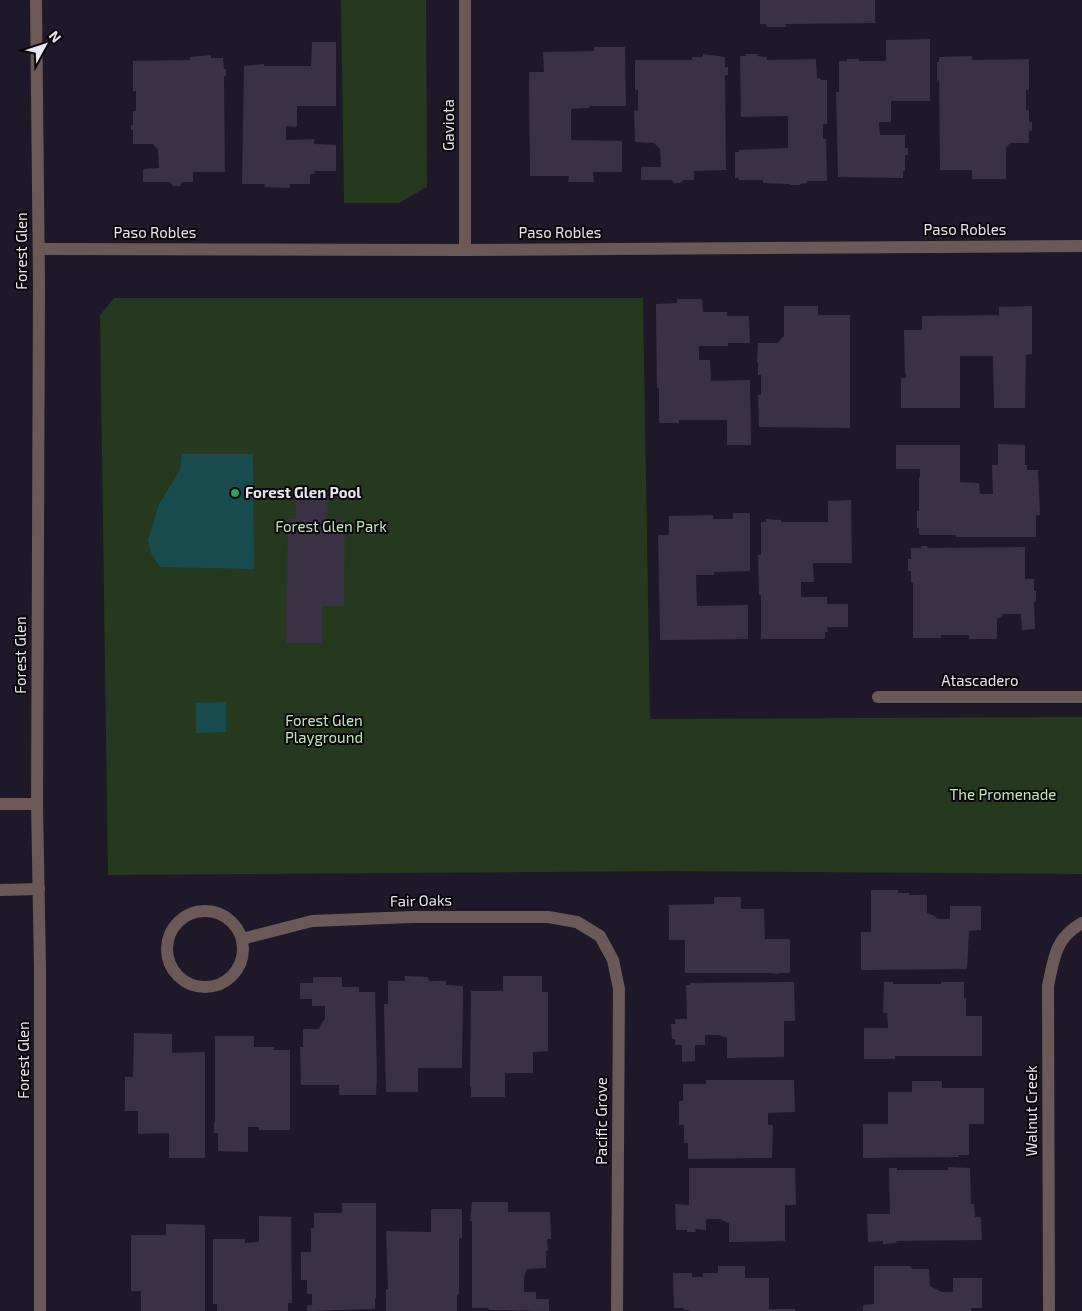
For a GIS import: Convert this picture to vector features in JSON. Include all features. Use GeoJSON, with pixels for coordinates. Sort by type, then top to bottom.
{"type":"FeatureCollection","features":[{"type":"Feature","properties":{"kind":"street","name":"Forest Glen"},"geometry":{"type":"LineString","coordinates":[[36,0],[39,249],[37,804],[40,1311]]}},
{"type":"Feature","properties":{"kind":"street","name":"Gaviota"},"geometry":{"type":"LineString","coordinates":[[465,250],[466,0]]}},
{"type":"Feature","properties":{"kind":"street","name":"Paso Robles"},"geometry":{"type":"LineString","coordinates":[[39,249],[465,250],[1082,246]]}},
{"type":"Feature","properties":{"kind":"street","name":"Atascadero"},"geometry":{"type":"LineString","coordinates":[[878,698],[1082,697]]}},
{"type":"Feature","properties":{"kind":"street"},"geometry":{"type":"LineString","coordinates":[[0,804],[37,804]]}},
{"type":"Feature","properties":{"kind":"street"},"geometry":{"type":"LineString","coordinates":[[0,890],[39,889]]}},
{"type":"Feature","properties":{"kind":"street"},"geometry":{"type":"LineString","coordinates":[[193,912],[218,913],[229,919],[237,928],[242,939],[243,952],[240,964],[233,976],[223,983],[211,987],[198,987],[186,982],[176,974],[169,963],[168,938],[173,927],[182,918],[193,912]]}},
{"type":"Feature","properties":{"kind":"street","name":"Fair Oaks"},"geometry":{"type":"LineString","coordinates":[[242,939],[312,921],[412,917],[548,916],[576,922],[600,936]]}},
{"type":"Feature","properties":{"kind":"street","name":"Walnut Creek"},"geometry":{"type":"LineString","coordinates":[[1049,1311],[1048,986],[1056,948],[1071,929],[1082,923]]}},
{"type":"Feature","properties":{"kind":"street","name":"Pacific Grove"},"geometry":{"type":"LineString","coordinates":[[600,936],[614,960],[619,989],[617,1311]]}},
{"type":"Feature","properties":{"kind":"green space"},"geometry":{"type":"Polygon","coordinates":[[[341,0],[426,0],[427,187],[399,203],[344,203],[341,0]]]}},
{"type":"Feature","properties":{"kind":"green space","name":"Forest Glen Park"},"geometry":{"type":"Polygon","coordinates":[[[114,298],[643,298],[650,719],[1082,717],[1082,874],[672,871],[108,875],[100,315],[114,298]]]}},
{"type":"Feature","properties":{"kind":"shaded area"},"geometry":{"type":"Polygon","coordinates":[[[182,454],[253,454],[254,569],[160,567],[151,553],[148,540],[159,504],[180,470],[182,454]]]}},
{"type":"Feature","properties":{"kind":"shaded area"},"geometry":{"type":"Polygon","coordinates":[[[226,702],[226,732],[196,733],[196,703],[226,702]]]}},
{"type":"Feature","properties":{"kind":"building"},"geometry":{"type":"Polygon","coordinates":[[[760,0],[875,0],[875,23],[785,24],[786,27],[767,27],[766,24],[760,24],[760,0]]]}},
{"type":"Feature","properties":{"kind":"building"},"geometry":{"type":"Polygon","coordinates":[[[930,39],[930,101],[891,101],[891,122],[879,122],[880,135],[905,135],[905,148],[908,148],[908,155],[905,155],[903,178],[838,177],[836,92],[839,92],[839,61],[859,59],[859,61],[886,61],[886,40],[930,39]]]}},
{"type":"Feature","properties":{"kind":"building"},"geometry":{"type":"Polygon","coordinates":[[[312,42],[336,42],[336,106],[297,106],[297,127],[286,126],[286,140],[314,139],[314,144],[336,145],[336,171],[314,171],[315,174],[310,174],[310,184],[290,184],[290,188],[264,187],[265,184],[242,184],[244,66],[264,64],[264,66],[311,66],[312,42]]]}},
{"type":"Feature","properties":{"kind":"building"},"geometry":{"type":"Polygon","coordinates":[[[594,47],[625,47],[626,106],[589,106],[590,108],[571,109],[571,140],[622,141],[622,172],[593,172],[594,182],[568,182],[569,176],[530,176],[529,72],[544,72],[543,52],[594,51],[594,47]]]}},
{"type":"Feature","properties":{"kind":"building"},"geometry":{"type":"Polygon","coordinates":[[[703,54],[725,57],[725,67],[728,67],[728,75],[725,75],[726,170],[694,171],[694,180],[684,180],[680,183],[674,183],[671,180],[641,180],[641,167],[661,167],[660,149],[654,143],[635,142],[634,110],[638,111],[638,90],[635,90],[635,60],[692,60],[692,57],[703,57],[703,54]]]}},
{"type":"Feature","properties":{"kind":"building"},"geometry":{"type":"Polygon","coordinates":[[[746,54],[758,54],[757,56],[767,57],[767,60],[816,59],[817,78],[827,80],[827,124],[823,124],[823,139],[826,139],[827,181],[807,181],[807,183],[800,185],[790,185],[763,183],[763,180],[739,180],[739,178],[735,178],[735,152],[739,152],[739,150],[788,148],[788,116],[741,117],[740,56],[746,56],[746,54]]]}},
{"type":"Feature","properties":{"kind":"building"},"geometry":{"type":"Polygon","coordinates":[[[211,55],[211,58],[223,58],[224,69],[226,69],[226,76],[224,76],[225,172],[193,172],[193,182],[182,182],[180,186],[173,186],[170,182],[143,182],[143,169],[159,168],[158,150],[153,144],[133,144],[131,125],[133,125],[133,111],[136,111],[136,91],[133,91],[133,61],[190,60],[190,57],[211,55]]]}},
{"type":"Feature","properties":{"kind":"building"},"geometry":{"type":"Polygon","coordinates":[[[972,56],[972,60],[1029,59],[1029,90],[1026,90],[1026,110],[1029,110],[1029,122],[1032,122],[1032,131],[1029,130],[1029,143],[1010,143],[1006,148],[1006,179],[972,179],[972,170],[940,170],[937,62],[939,62],[939,57],[972,56]]]}},
{"type":"Feature","properties":{"kind":"building"},"geometry":{"type":"Polygon","coordinates":[[[677,299],[702,299],[703,312],[727,312],[727,316],[749,316],[750,343],[728,343],[728,346],[699,346],[699,360],[710,360],[711,381],[750,380],[751,445],[727,445],[727,420],[679,420],[679,423],[659,423],[656,304],[677,303],[677,299]]]}},
{"type":"Feature","properties":{"kind":"building"},"geometry":{"type":"Polygon","coordinates":[[[784,306],[818,306],[818,315],[850,315],[850,428],[759,427],[758,395],[761,395],[761,375],[758,375],[758,343],[777,343],[784,336],[784,306]]]}},
{"type":"Feature","properties":{"kind":"building"},"geometry":{"type":"Polygon","coordinates":[[[1032,306],[1032,354],[1026,355],[1025,408],[994,408],[993,356],[960,356],[960,408],[901,408],[901,378],[906,378],[904,330],[922,330],[922,316],[999,315],[999,307],[1032,306]]]}},
{"type":"Feature","properties":{"kind":"building"},"geometry":{"type":"Polygon","coordinates":[[[998,444],[1025,445],[1025,465],[1027,465],[1027,470],[1038,470],[1040,515],[1036,515],[1036,537],[919,535],[917,511],[919,511],[920,469],[896,469],[896,445],[960,445],[960,482],[979,483],[980,494],[993,494],[992,465],[998,465],[998,444]]]}},
{"type":"Feature","properties":{"kind":"building"},"geometry":{"type":"Polygon","coordinates":[[[296,492],[328,492],[327,519],[345,520],[344,606],[322,606],[322,643],[286,643],[288,519],[296,519],[296,492]]]}},
{"type":"Feature","properties":{"kind":"building"},"geometry":{"type":"Polygon","coordinates":[[[851,500],[852,563],[813,563],[814,582],[801,582],[801,597],[827,597],[827,604],[848,604],[848,627],[827,627],[828,632],[825,632],[825,639],[761,639],[761,595],[759,595],[758,555],[761,555],[761,522],[766,522],[766,519],[781,520],[781,522],[828,522],[828,501],[851,500]]]}},
{"type":"Feature","properties":{"kind":"building"},"geometry":{"type":"Polygon","coordinates":[[[733,513],[750,513],[750,571],[714,572],[714,575],[696,575],[697,606],[748,605],[748,639],[660,640],[658,535],[669,535],[669,516],[713,515],[713,519],[733,519],[733,513]]]}},
{"type":"Feature","properties":{"kind":"building"},"geometry":{"type":"Polygon","coordinates":[[[921,546],[927,546],[928,548],[1025,547],[1025,579],[1034,579],[1034,591],[1036,591],[1036,602],[1034,602],[1035,629],[1022,630],[1021,614],[1003,614],[997,619],[997,639],[969,639],[969,635],[913,638],[913,583],[911,583],[911,571],[908,571],[908,559],[911,559],[911,548],[921,548],[921,546]]]}},
{"type":"Feature","properties":{"kind":"building"},"geometry":{"type":"Polygon","coordinates":[[[871,890],[898,890],[898,893],[909,893],[909,895],[927,895],[927,913],[935,916],[937,919],[950,919],[950,906],[981,906],[981,930],[969,931],[967,969],[861,970],[861,932],[871,932],[871,890]]]}},
{"type":"Feature","properties":{"kind":"building"},"geometry":{"type":"Polygon","coordinates":[[[714,897],[741,897],[741,909],[764,909],[765,939],[790,939],[790,973],[685,973],[685,940],[669,940],[669,905],[714,904],[714,897]]]}},
{"type":"Feature","properties":{"kind":"building"},"geometry":{"type":"Polygon","coordinates":[[[405,976],[428,977],[429,981],[446,981],[446,985],[463,986],[462,1068],[418,1068],[418,1092],[386,1092],[384,1004],[388,1004],[388,981],[405,981],[405,976]]]}},
{"type":"Feature","properties":{"kind":"building"},"geometry":{"type":"Polygon","coordinates":[[[503,976],[542,976],[542,992],[548,992],[548,1051],[533,1052],[533,1073],[505,1073],[505,1097],[471,1097],[471,991],[503,991],[503,976]]]}},
{"type":"Feature","properties":{"kind":"building"},"geometry":{"type":"Polygon","coordinates":[[[313,977],[342,977],[342,987],[359,987],[359,992],[375,992],[376,1095],[339,1095],[339,1085],[301,1085],[300,1047],[303,1047],[303,1029],[319,1029],[325,1019],[325,1006],[312,1006],[312,999],[300,999],[300,983],[313,983],[313,977]]]}},
{"type":"Feature","properties":{"kind":"building"},"geometry":{"type":"Polygon","coordinates":[[[794,982],[795,1021],[784,1021],[784,1057],[727,1058],[727,1038],[719,1035],[705,1035],[705,1045],[695,1045],[695,1061],[682,1062],[682,1045],[675,1045],[675,1039],[672,1039],[671,1024],[675,1024],[675,1019],[687,1019],[686,985],[690,985],[690,983],[794,982]]]}},
{"type":"Feature","properties":{"kind":"building"},"geometry":{"type":"Polygon","coordinates":[[[884,982],[893,982],[893,984],[941,984],[941,982],[964,982],[966,1016],[982,1016],[982,1056],[895,1056],[895,1059],[864,1059],[864,1028],[888,1028],[887,1013],[883,1013],[884,982]]]}},
{"type":"Feature","properties":{"kind":"building"},"geometry":{"type":"Polygon","coordinates":[[[134,1033],[172,1034],[172,1053],[205,1052],[205,1158],[169,1158],[169,1133],[138,1134],[138,1111],[125,1111],[125,1077],[133,1077],[134,1033]]]}},
{"type":"Feature","properties":{"kind":"building"},"geometry":{"type":"Polygon","coordinates":[[[215,1036],[254,1036],[254,1047],[274,1047],[274,1050],[290,1050],[290,1130],[259,1130],[259,1127],[248,1127],[248,1152],[218,1151],[218,1133],[214,1133],[215,1036]]]}},
{"type":"Feature","properties":{"kind":"building"},"geometry":{"type":"Polygon","coordinates":[[[706,1080],[794,1080],[795,1112],[768,1113],[768,1125],[773,1125],[772,1158],[688,1159],[688,1143],[684,1143],[684,1125],[679,1125],[679,1101],[683,1101],[683,1084],[706,1084],[706,1080]]]}},
{"type":"Feature","properties":{"kind":"building"},"geometry":{"type":"Polygon","coordinates":[[[912,1081],[942,1081],[942,1088],[984,1088],[984,1124],[969,1124],[969,1155],[958,1155],[959,1157],[863,1158],[863,1124],[888,1124],[888,1092],[912,1092],[912,1081]]]}},
{"type":"Feature","properties":{"kind":"building"},"geometry":{"type":"Polygon","coordinates":[[[948,1167],[970,1168],[971,1204],[974,1204],[975,1217],[981,1217],[982,1240],[896,1241],[897,1243],[883,1244],[883,1241],[868,1242],[867,1214],[890,1214],[889,1168],[897,1168],[897,1170],[948,1170],[948,1167]]]}},
{"type":"Feature","properties":{"kind":"building"},"geometry":{"type":"Polygon","coordinates":[[[689,1168],[795,1168],[796,1205],[785,1205],[785,1241],[729,1242],[729,1223],[720,1219],[706,1219],[706,1230],[695,1229],[696,1232],[687,1232],[687,1230],[676,1230],[675,1204],[689,1205],[689,1168]]]}},
{"type":"Feature","properties":{"kind":"building"},"geometry":{"type":"Polygon","coordinates":[[[472,1202],[508,1202],[508,1212],[550,1212],[551,1239],[547,1239],[546,1268],[527,1269],[524,1277],[524,1292],[536,1292],[536,1299],[549,1299],[549,1311],[472,1308],[472,1221],[470,1221],[472,1202]]]}},
{"type":"Feature","properties":{"kind":"building"},"geometry":{"type":"Polygon","coordinates":[[[342,1203],[376,1203],[375,1309],[307,1311],[307,1305],[312,1305],[312,1294],[307,1294],[307,1280],[301,1280],[301,1252],[311,1252],[311,1228],[314,1228],[314,1213],[342,1213],[342,1203]]]}},
{"type":"Feature","properties":{"kind":"building"},"geometry":{"type":"Polygon","coordinates":[[[431,1209],[462,1209],[462,1238],[459,1238],[459,1294],[457,1295],[457,1311],[386,1311],[386,1289],[388,1289],[386,1231],[431,1232],[431,1209]]]}},
{"type":"Feature","properties":{"kind":"building"},"geometry":{"type":"Polygon","coordinates":[[[259,1216],[291,1217],[292,1303],[288,1303],[288,1311],[217,1311],[217,1304],[213,1304],[213,1239],[245,1239],[245,1243],[259,1242],[259,1216]]]}},
{"type":"Feature","properties":{"kind":"building"},"geometry":{"type":"Polygon","coordinates":[[[166,1224],[205,1225],[205,1311],[141,1311],[141,1291],[131,1291],[131,1235],[166,1235],[166,1224]]]}},
{"type":"Feature","properties":{"kind":"building"},"geometry":{"type":"Polygon","coordinates":[[[718,1266],[745,1266],[745,1278],[769,1278],[769,1309],[795,1309],[795,1311],[689,1311],[683,1310],[684,1308],[674,1308],[673,1273],[692,1273],[692,1277],[703,1277],[703,1273],[718,1273],[718,1266]]]}},
{"type":"Feature","properties":{"kind":"building"},"geometry":{"type":"Polygon","coordinates":[[[874,1266],[911,1266],[912,1269],[929,1269],[930,1286],[942,1292],[953,1292],[953,1278],[982,1278],[982,1308],[971,1308],[971,1311],[863,1311],[863,1305],[874,1304],[874,1266]]]}},
{"type":"Feature","properties":{"kind":"place","name":"Forest Glen Pool"},"geometry":{"type":"Point","coordinates":[235,493]}},
{"type":"Feature","properties":{"kind":"park label","name":"Forest Glen Playground"},"geometry":{"type":"Point","coordinates":[324,730]}},
{"type":"Feature","properties":{"kind":"park label","name":"The Promenade"},"geometry":{"type":"Point","coordinates":[1003,795]}}]}
